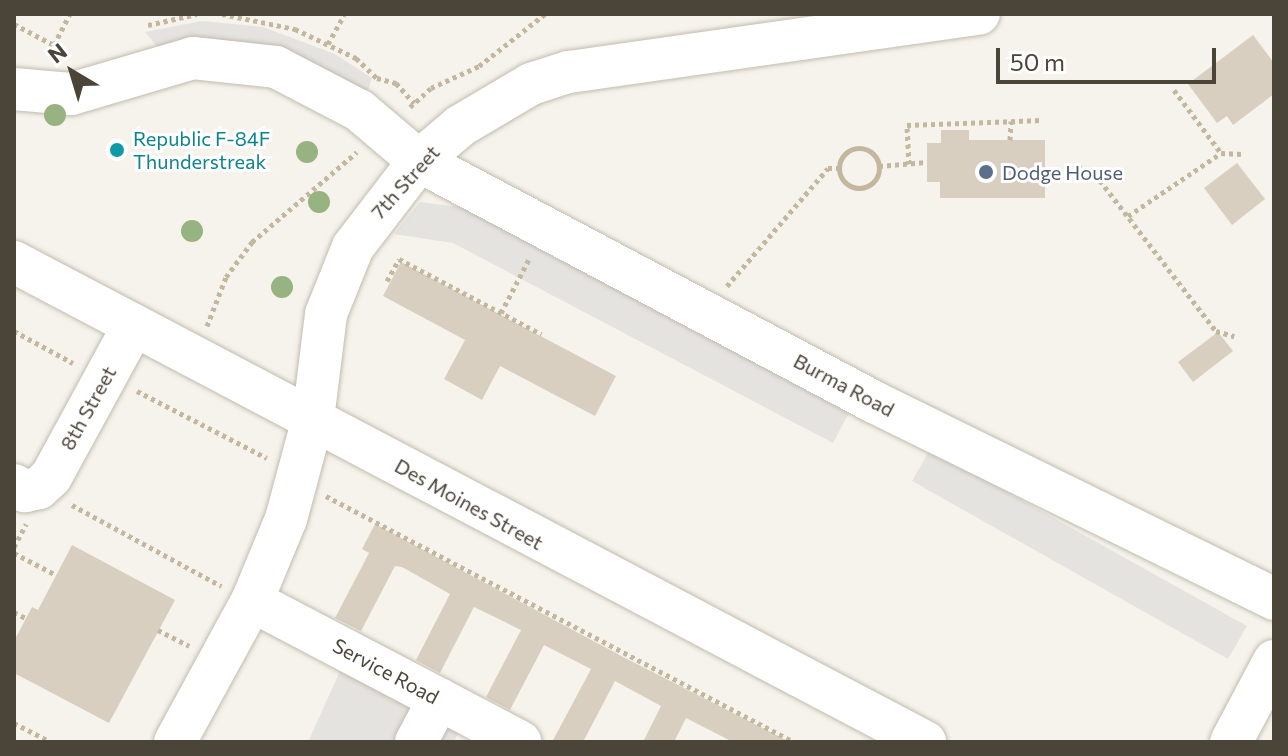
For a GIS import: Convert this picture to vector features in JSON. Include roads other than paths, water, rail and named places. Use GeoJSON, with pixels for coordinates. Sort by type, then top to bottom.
{"type":"FeatureCollection","features":[{"type":"Feature","properties":{"kind":"street","name":"7th Street"},"geometry":{"type":"LineString","coordinates":[[175,742],[234,600],[297,478],[313,419],[326,314],[353,247],[419,161],[471,119],[531,84],[569,72],[979,14]]}},
{"type":"Feature","properties":{"kind":"street","name":"Burma Road"},"geometry":{"type":"LineString","coordinates":[[14,89],[71,94],[193,58],[276,67],[311,84],[382,130],[419,161],[714,317],[1274,599]]}},
{"type":"Feature","properties":{"kind":"street","name":"Des Moines Street"},"geometry":{"type":"LineString","coordinates":[[14,262],[925,742]]}},
{"type":"Feature","properties":{"kind":"street","name":"8th Street"},"geometry":{"type":"LineString","coordinates":[[36,497],[51,477],[134,325]]}},
{"type":"Feature","properties":{"kind":"street","name":"Service Road"},"geometry":{"type":"LineString","coordinates":[[234,600],[439,699],[520,742]]}},
{"type":"Feature","properties":{"kind":"street"},"geometry":{"type":"LineString","coordinates":[[1231,742],[1274,661]]}},
{"type":"Feature","properties":{"kind":"street"},"geometry":{"type":"LineString","coordinates":[[416,742],[439,699]]}},
{"type":"Feature","properties":{"kind":"place","name":"Republic F-84F Thunderstreak"},"geometry":{"type":"Point","coordinates":[117,150]}},
{"type":"Feature","properties":{"kind":"place","name":"Dodge House"},"geometry":{"type":"Point","coordinates":[986,172]}}]}
